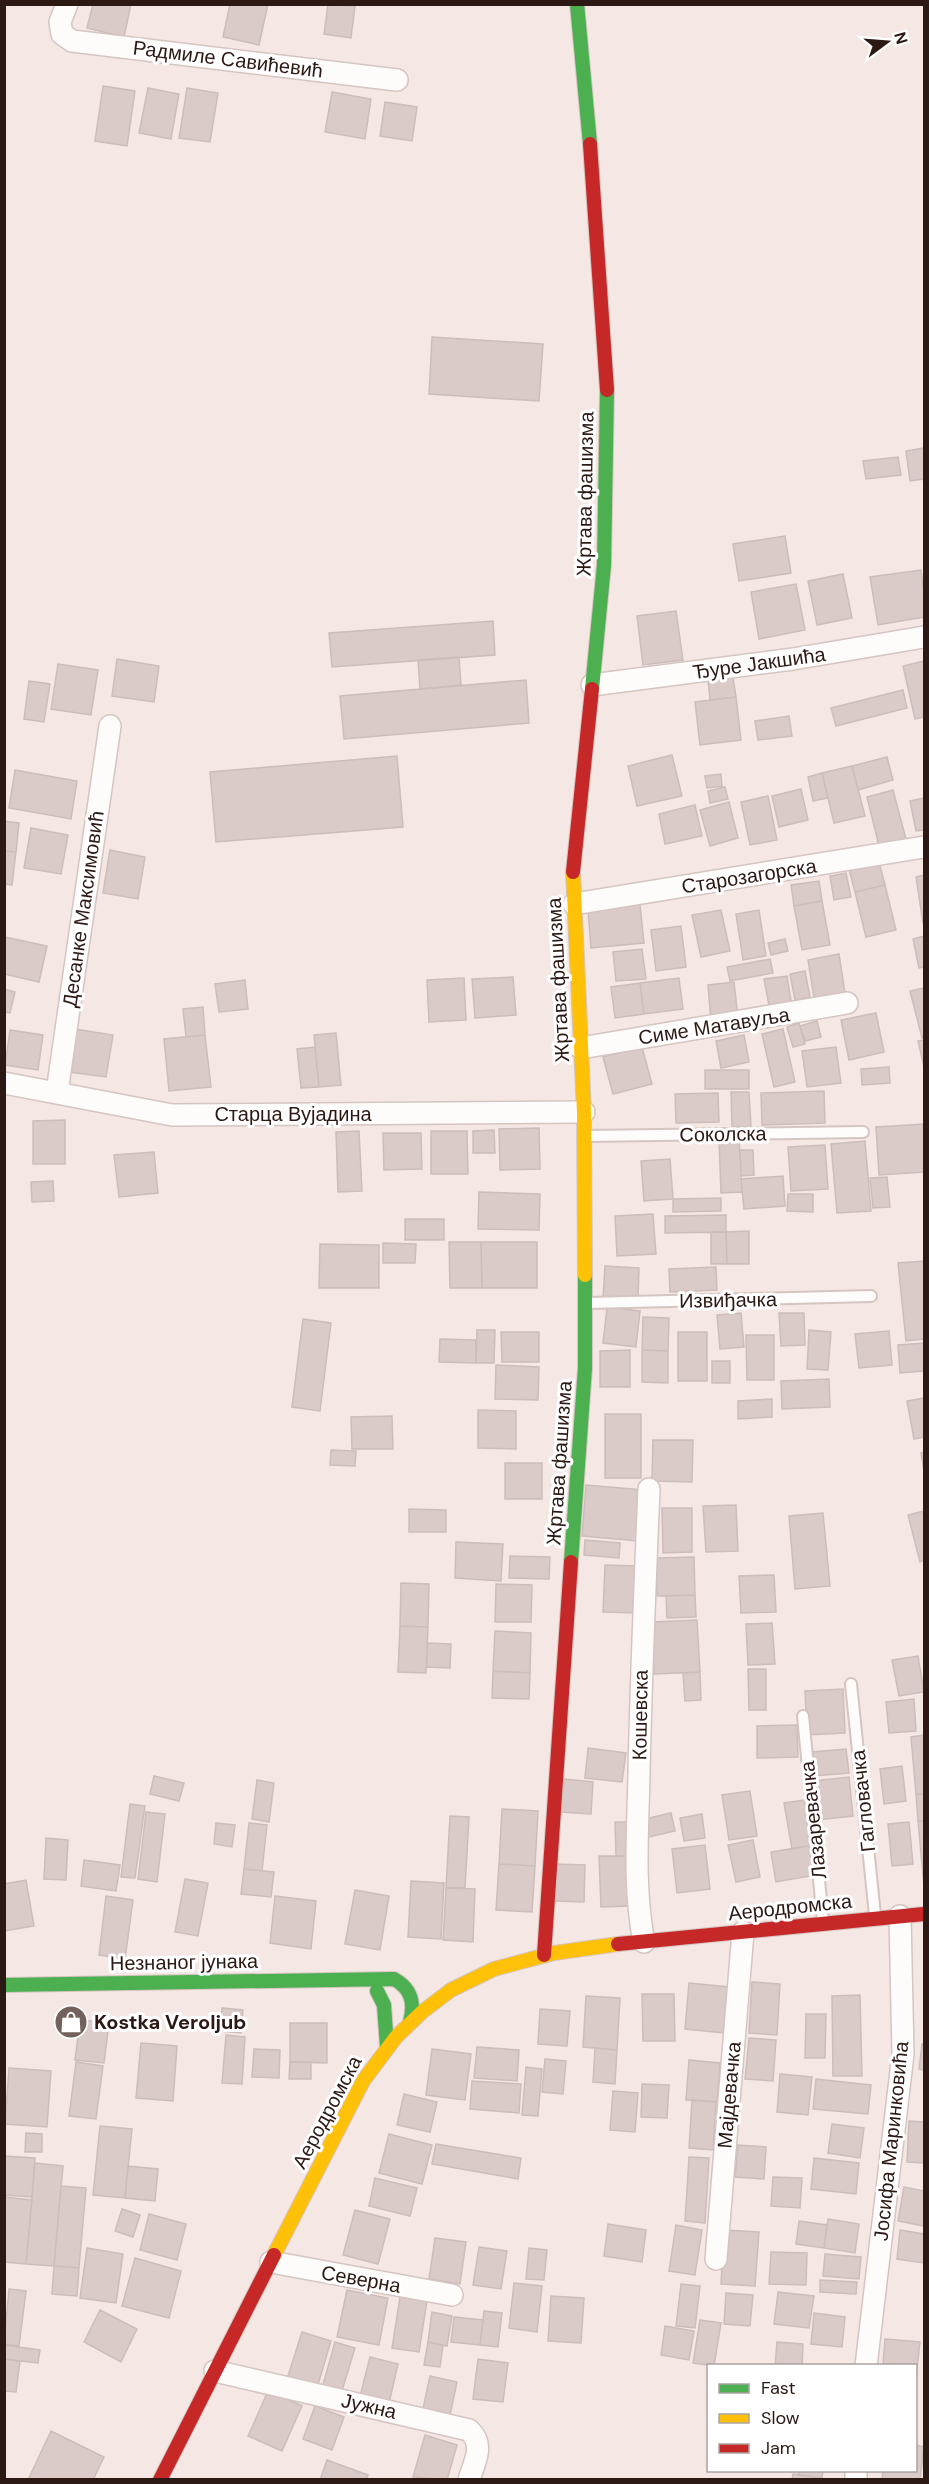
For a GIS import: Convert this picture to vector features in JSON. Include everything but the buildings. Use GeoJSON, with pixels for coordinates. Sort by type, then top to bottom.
{"type":"FeatureCollection","features":[{"type":"Feature","properties":{"kind":"street","name":"Радмиле Савићевић"},"geometry":{"type":"LineString","coordinates":[[67,4],[60,22],[62,34],[72,41],[397,80]]}},
{"type":"Feature","properties":{"kind":"street","name":"Жртава фашизма"},"geometry":{"type":"LineString","coordinates":[[544,1954],[585,1368],[584,1112],[573,876],[604,565],[607,376],[596,206],[577,4]]}},
{"type":"Feature","properties":{"kind":"street","name":"Ђуре Јакшића"},"geometry":{"type":"LineString","coordinates":[[592,685],[924,638]]}},
{"type":"Feature","properties":{"kind":"street","name":"Десанке Максимовић"},"geometry":{"type":"LineString","coordinates":[[57,1092],[110,726]]}},
{"type":"Feature","properties":{"kind":"street","name":"Старозагорска"},"geometry":{"type":"LineString","coordinates":[[574,904],[924,847]]}},
{"type":"Feature","properties":{"kind":"street","name":"Симе Матавуља"},"geometry":{"type":"LineString","coordinates":[[581,1048],[848,1004]]}},
{"type":"Feature","properties":{"kind":"street","name":"Старца Вујадина"},"geometry":{"type":"LineString","coordinates":[[4,1083],[172,1115],[584,1112]]}},
{"type":"Feature","properties":{"kind":"street","name":"Кошевска"},"geometry":{"type":"LineString","coordinates":[[644,1942],[640,1923],[637,1849],[649,1489]]}},
{"type":"Feature","properties":{"kind":"street","name":"Аеродромска"},"geometry":{"type":"LineString","coordinates":[[160,2480],[363,2081],[387,2047],[410,2022],[440,1997],[468,1981],[544,1954],[924,1914]]}},
{"type":"Feature","properties":{"kind":"street","name":"Јосифа Маринковића"},"geometry":{"type":"LineString","coordinates":[[866,2364],[903,2054],[900,1916]]}},
{"type":"Feature","properties":{"kind":"street","name":"Мајдевачка"},"geometry":{"type":"LineString","coordinates":[[716,2259],[743,1932]]}},
{"type":"Feature","properties":{"kind":"street"},"geometry":{"type":"LineString","coordinates":[[447,1978],[488,1973]]}},
{"type":"Feature","properties":{"kind":"street"},"geometry":{"type":"LineString","coordinates":[[365,1978],[389,2001],[400,2004],[440,1997]]}},
{"type":"Feature","properties":{"kind":"street"},"geometry":{"type":"LineString","coordinates":[[394,1979],[406,1985],[411,1993],[413,2003],[410,2022]]}},
{"type":"Feature","properties":{"kind":"street","name":"Незнаног јунака"},"geometry":{"type":"LineString","coordinates":[[4,1984],[412,1979]]}},
{"type":"Feature","properties":{"kind":"street"},"geometry":{"type":"LineString","coordinates":[[377,1991],[384,2005],[387,2047]]}},
{"type":"Feature","properties":{"kind":"street","name":"Северна"},"geometry":{"type":"LineString","coordinates":[[271,2262],[452,2295]]}},
{"type":"Feature","properties":{"kind":"street","name":"Јужна"},"geometry":{"type":"LineString","coordinates":[[215,2371],[469,2430],[477,2437],[479,2446],[469,2480]]}},
{"type":"Feature","properties":{"kind":"lane","name":"Соколска"},"geometry":{"type":"LineString","coordinates":[[584,1136],[863,1132]]}},
{"type":"Feature","properties":{"kind":"lane","name":"Извиђачка"},"geometry":{"type":"LineString","coordinates":[[585,1303],[871,1296]]}},
{"type":"Feature","properties":{"kind":"lane","name":"Гагловачка"},"geometry":{"type":"LineString","coordinates":[[851,1684],[876,1918]]}},
{"type":"Feature","properties":{"kind":"lane","name":"Лазаревачка"},"geometry":{"type":"LineString","coordinates":[[802,1716],[824,1924]]}},
{"type":"Feature","properties":{"kind":"traffic: fast"},"geometry":{"type":"LineString","coordinates":[[577,4],[590,144]]}},
{"type":"Feature","properties":{"kind":"traffic: fast"},"geometry":{"type":"LineString","coordinates":[[592,689],[604,565],[607,390]]}},
{"type":"Feature","properties":{"kind":"traffic: fast"},"geometry":{"type":"LineString","coordinates":[[571,1562],[585,1368],[585,1275]]}},
{"type":"Feature","properties":{"kind":"traffic: fast"},"geometry":{"type":"LineString","coordinates":[[4,1985],[394,1979],[405,1987],[411,1997],[410,2022]]}},
{"type":"Feature","properties":{"kind":"traffic: fast"},"geometry":{"type":"LineString","coordinates":[[377,1991],[384,2005],[387,2047]]}},
{"type":"Feature","properties":{"kind":"traffic: slow"},"geometry":{"type":"LineString","coordinates":[[573,872],[584,1112],[585,1275]]}},
{"type":"Feature","properties":{"kind":"traffic: slow"},"geometry":{"type":"LineString","coordinates":[[274,2255],[363,2081],[396,2037],[422,2012],[451,1990],[494,1969],[554,1953],[618,1944]]}},
{"type":"Feature","properties":{"kind":"traffic: jam"},"geometry":{"type":"LineString","coordinates":[[590,144],[607,390]]}},
{"type":"Feature","properties":{"kind":"traffic: jam"},"geometry":{"type":"LineString","coordinates":[[573,872],[592,689]]}},
{"type":"Feature","properties":{"kind":"traffic: jam"},"geometry":{"type":"LineString","coordinates":[[544,1955],[571,1562]]}},
{"type":"Feature","properties":{"kind":"traffic: jam"},"geometry":{"type":"LineString","coordinates":[[618,1944],[924,1914]]}},
{"type":"Feature","properties":{"kind":"traffic: jam"},"geometry":{"type":"LineString","coordinates":[[160,2480],[274,2255]]}},
{"type":"Feature","properties":{"kind":"place","name":"Kostka Veroljub"},"geometry":{"type":"Point","coordinates":[71,2022]}}]}
